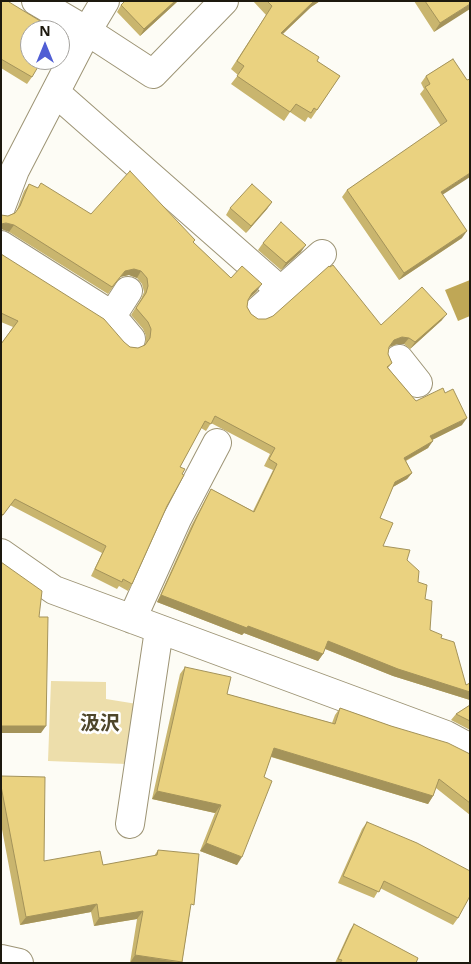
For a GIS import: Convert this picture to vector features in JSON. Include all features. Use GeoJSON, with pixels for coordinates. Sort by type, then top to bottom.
{"type":"FeatureCollection","features":[{"type":"Feature","properties":{"kind":"street"},"geometry":{"type":"LineString","coordinates":[[36,1],[87,31],[153,74],[224,1]]}},
{"type":"Feature","properties":{"kind":"street"},"geometry":{"type":"LineString","coordinates":[[1,207],[8,166],[56,94],[87,31],[105,1]]}},
{"type":"Feature","properties":{"kind":"street"},"geometry":{"type":"LineString","coordinates":[[56,94],[280,290]]}},
{"type":"Feature","properties":{"kind":"street"},"geometry":{"type":"LineString","coordinates":[[1,245],[112,316],[131,338]]}},
{"type":"Feature","properties":{"kind":"street"},"geometry":{"type":"LineString","coordinates":[[258,310],[322,254]]}},
{"type":"Feature","properties":{"kind":"street"},"geometry":{"type":"LineString","coordinates":[[112,316],[128,291]]}},
{"type":"Feature","properties":{"kind":"street"},"geometry":{"type":"LineString","coordinates":[[399,359],[418,383]]}},
{"type":"Feature","properties":{"kind":"street"},"geometry":{"type":"LineString","coordinates":[[132,619],[177,519],[217,443]]}},
{"type":"Feature","properties":{"kind":"street"},"geometry":{"type":"LineString","coordinates":[[1,553],[54,590],[446,735],[470,748]]}},
{"type":"Feature","properties":{"kind":"street"},"geometry":{"type":"LineString","coordinates":[[130,824],[159,630]]}},
{"type":"Feature","properties":{"kind":"street"},"geometry":{"type":"LineString","coordinates":[[1,959],[19,963]]}},
{"type":"Feature","properties":{"kind":"shaded area"},"geometry":{"type":"Polygon","coordinates":[[[470,280],[470,316],[458,321],[445,290],[470,280]]]}},
{"type":"Feature","properties":{"kind":"shaded area"},"geometry":{"type":"Polygon","coordinates":[[[51,681],[106,682],[106,699],[137,704],[126,764],[48,761],[51,681]]]}},
{"type":"Feature","properties":{"kind":"building"},"geometry":{"type":"Polygon","coordinates":[[[1,1],[10,1],[39,20],[20,20],[20,70],[36,70],[32,77],[1,59],[1,1]]]}},
{"type":"Feature","properties":{"kind":"building"},"geometry":{"type":"Polygon","coordinates":[[[125,1],[175,1],[144,29],[121,5],[125,1]]]}},
{"type":"Feature","properties":{"kind":"building"},"geometry":{"type":"Polygon","coordinates":[[[267,1],[314,1],[281,33],[319,57],[317,61],[340,76],[317,110],[314,108],[311,113],[296,104],[290,112],[237,76],[244,66],[237,61],[272,6],[267,1]]]}},
{"type":"Feature","properties":{"kind":"building"},"geometry":{"type":"Polygon","coordinates":[[[425,1],[470,1],[470,4],[440,23],[425,1]]]}},
{"type":"Feature","properties":{"kind":"building"},"geometry":{"type":"Polygon","coordinates":[[[453,59],[467,80],[470,79],[470,173],[441,192],[467,231],[404,273],[347,190],[447,121],[425,87],[430,84],[426,76],[453,59]]]}},
{"type":"Feature","properties":{"kind":"building"},"geometry":{"type":"Polygon","coordinates":[[[130,171],[195,240],[193,242],[231,278],[242,266],[262,284],[252,293],[247,307],[251,314],[258,319],[266,319],[273,316],[329,266],[333,265],[381,325],[422,287],[447,314],[415,342],[409,338],[402,337],[394,340],[389,347],[388,354],[392,363],[387,367],[416,401],[443,388],[445,393],[453,389],[467,418],[430,436],[433,441],[404,458],[412,473],[395,482],[380,518],[393,523],[383,546],[410,550],[407,560],[419,571],[418,582],[427,585],[425,599],[432,601],[430,630],[442,635],[441,638],[454,642],[466,685],[470,683],[470,692],[398,669],[328,641],[323,654],[248,626],[247,628],[161,595],[211,489],[254,512],[277,464],[269,459],[275,448],[215,416],[211,424],[205,421],[180,467],[185,469],[182,474],[184,475],[167,506],[132,584],[123,579],[122,582],[95,569],[106,546],[15,499],[3,515],[1,513],[1,344],[18,321],[1,313],[1,254],[104,319],[130,347],[138,348],[145,345],[150,338],[151,329],[148,322],[136,308],[146,293],[148,286],[147,278],[141,271],[134,269],[125,271],[112,287],[14,225],[1,224],[1,215],[8,216],[15,213],[29,184],[38,188],[41,183],[91,214],[130,171]]]}},
{"type":"Feature","properties":{"kind":"building"},"geometry":{"type":"Polygon","coordinates":[[[252,184],[272,202],[251,226],[230,208],[252,184]]]}},
{"type":"Feature","properties":{"kind":"building"},"geometry":{"type":"Polygon","coordinates":[[[281,222],[306,245],[286,263],[263,243],[281,222]]]}},
{"type":"Feature","properties":{"kind":"building"},"geometry":{"type":"Polygon","coordinates":[[[1,562],[42,591],[39,617],[48,617],[46,726],[1,726],[1,562]]]}},
{"type":"Feature","properties":{"kind":"building"},"geometry":{"type":"Polygon","coordinates":[[[185,667],[231,677],[227,694],[335,724],[340,708],[448,743],[470,754],[470,803],[439,779],[433,796],[274,748],[264,777],[272,781],[242,857],[206,843],[221,805],[157,791],[185,667]]]}},
{"type":"Feature","properties":{"kind":"building"},"geometry":{"type":"Polygon","coordinates":[[[470,705],[470,721],[456,714],[470,705]]]}},
{"type":"Feature","properties":{"kind":"building"},"geometry":{"type":"Polygon","coordinates":[[[1,776],[45,777],[44,861],[100,851],[103,865],[157,855],[158,850],[199,854],[194,905],[191,904],[182,962],[135,955],[143,911],[99,918],[97,904],[26,917],[1,786],[1,776]]]}},
{"type":"Feature","properties":{"kind":"building"},"geometry":{"type":"Polygon","coordinates":[[[367,822],[417,843],[470,871],[470,896],[458,918],[384,881],[379,892],[343,876],[367,822]]]}},
{"type":"Feature","properties":{"kind":"building"},"geometry":{"type":"Polygon","coordinates":[[[354,924],[418,958],[416,963],[340,963],[342,960],[338,959],[354,924]]]}},
{"type":"Feature","properties":{"kind":"district","name":"汲沢"},"geometry":{"type":"Point","coordinates":[100,724]}}]}
